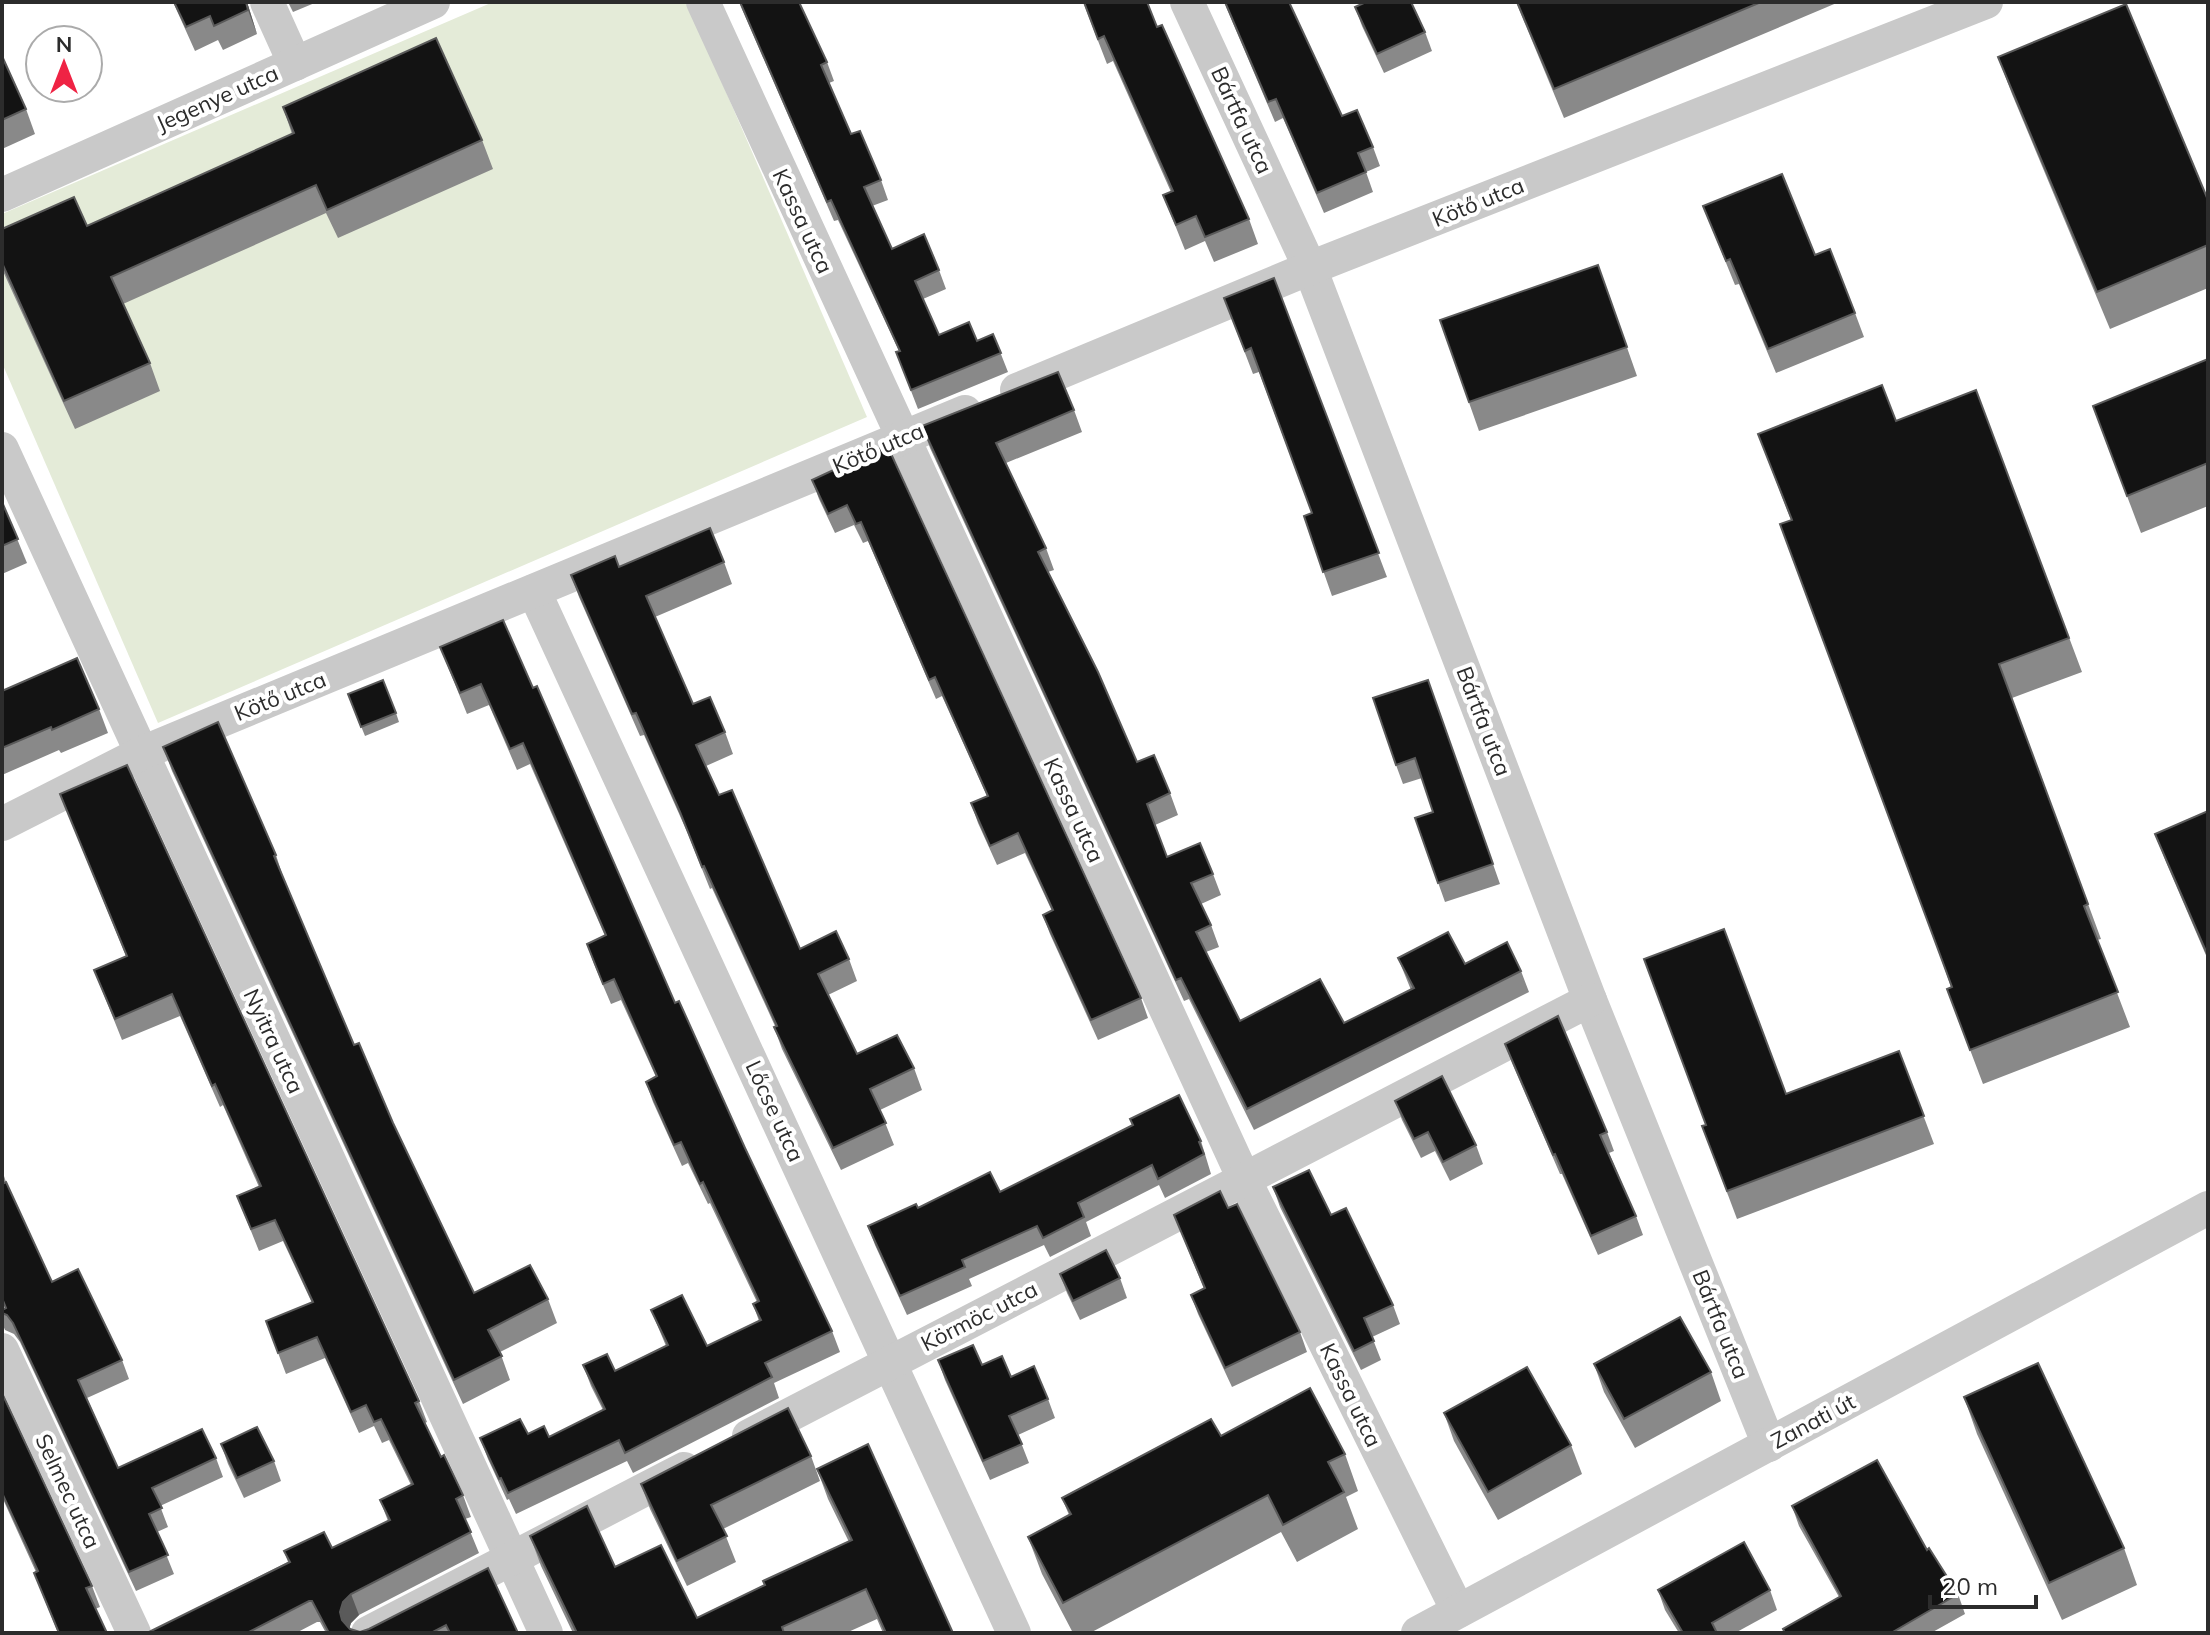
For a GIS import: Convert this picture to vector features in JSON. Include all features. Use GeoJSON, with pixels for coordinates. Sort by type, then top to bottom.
{"type":"FeatureCollection","features":[{"type":"Feature","properties":{"kind":"street"},"geometry":{"type":"LineString","coordinates":[[267,2],[295,64]]}},
{"type":"Feature","properties":{"kind":"street","name":"Jegenye utca"},"geometry":{"type":"LineString","coordinates":[[2,195],[433,2]]}},
{"type":"Feature","properties":{"kind":"street","name":"Kassa utca"},"geometry":{"type":"LineString","coordinates":[[703,2],[1244,1179],[1458,1611]]}},
{"type":"Feature","properties":{"kind":"street","name":"Bártfa utca"},"geometry":{"type":"LineString","coordinates":[[1187,2],[1310,268],[1590,1000],[1769,1445]]}},
{"type":"Feature","properties":{"kind":"street","name":"Kötő utca"},"geometry":{"type":"LineString","coordinates":[[2,824],[142,753],[1310,268],[1986,2]]}},
{"type":"Feature","properties":{"kind":"street","name":"Nyitra utca"},"geometry":{"type":"LineString","coordinates":[[2,449],[546,1633]]}},
{"type":"Feature","properties":{"kind":"street","name":"Lőcse utca"},"geometry":{"type":"LineString","coordinates":[[534,591],[1014,1633]]}},
{"type":"Feature","properties":{"kind":"street","name":"Körmöc utca"},"geometry":{"type":"LineString","coordinates":[[368,1633],[1590,1000]]}},
{"type":"Feature","properties":{"kind":"street","name":"Zanati út"},"geometry":{"type":"LineString","coordinates":[[1418,1633],[2208,1208]]}},
{"type":"Feature","properties":{"kind":"street","name":"Selmec utca"},"geometry":{"type":"LineString","coordinates":[[2,1350],[134,1633]]}},
{"type":"Feature","properties":{"kind":"green space"},"geometry":{"type":"Polygon","coordinates":[[[493,2],[687,2],[867,417],[158,723],[2,363],[2,214],[493,2]]]}},
{"type":"Feature","properties":{"kind":"building"},"geometry":{"type":"Polygon","coordinates":[[[174,2],[246,2],[248,10],[214,26],[210,16],[186,27],[174,2]]]}},
{"type":"Feature","properties":{"kind":"building"},"geometry":{"type":"Polygon","coordinates":[[[740,2],[799,2],[827,62],[821,65],[851,134],[860,131],[881,180],[864,187],[892,249],[924,234],[939,270],[915,281],[939,335],[969,322],[977,341],[993,334],[1001,353],[911,390],[896,352],[900,351],[831,200],[827,202],[740,2]]]}},
{"type":"Feature","properties":{"kind":"building"},"geometry":{"type":"Polygon","coordinates":[[[1084,2],[1147,2],[1157,27],[1162,25],[1249,219],[1205,237],[1196,216],[1176,225],[1163,195],[1173,191],[1104,36],[1098,39],[1084,2]]]}},
{"type":"Feature","properties":{"kind":"building"},"geometry":{"type":"Polygon","coordinates":[[[1225,2],[1289,2],[1342,116],[1357,110],[1373,147],[1358,153],[1366,172],[1317,193],[1276,99],[1268,102],[1225,2]]]}},
{"type":"Feature","properties":{"kind":"building"},"geometry":{"type":"Polygon","coordinates":[[[1366,2],[1411,2],[1425,32],[1377,54],[1355,7],[1366,2]]]}},
{"type":"Feature","properties":{"kind":"building"},"geometry":{"type":"Polygon","coordinates":[[[1517,2],[1761,2],[1554,89],[1517,2]]]}},
{"type":"Feature","properties":{"kind":"building"},"geometry":{"type":"Polygon","coordinates":[[[2126,4],[2208,200],[2208,245],[2097,292],[1998,57],[2126,4]]]}},
{"type":"Feature","properties":{"kind":"building"},"geometry":{"type":"Polygon","coordinates":[[[436,38],[482,140],[327,210],[316,185],[111,277],[150,363],[64,401],[2,263],[2,229],[74,197],[87,226],[294,133],[283,107],[436,38]]]}},
{"type":"Feature","properties":{"kind":"building"},"geometry":{"type":"Polygon","coordinates":[[[2,56],[26,109],[2,120],[2,56]]]}},
{"type":"Feature","properties":{"kind":"building"},"geometry":{"type":"Polygon","coordinates":[[[1782,174],[1815,255],[1830,249],[1855,313],[1768,349],[1730,259],[1726,261],[1703,206],[1782,174]]]}},
{"type":"Feature","properties":{"kind":"building"},"geometry":{"type":"Polygon","coordinates":[[[1598,265],[1627,347],[1469,402],[1440,320],[1598,265]]]}},
{"type":"Feature","properties":{"kind":"building"},"geometry":{"type":"Polygon","coordinates":[[[1274,278],[1379,553],[1323,572],[1304,516],[1312,513],[1251,348],[1245,351],[1224,298],[1274,278]]]}},
{"type":"Feature","properties":{"kind":"building"},"geometry":{"type":"Polygon","coordinates":[[[2208,359],[2208,463],[2127,496],[2093,406],[2208,359]]]}},
{"type":"Feature","properties":{"kind":"building"},"geometry":{"type":"Polygon","coordinates":[[[1058,372],[1074,410],[996,443],[1046,548],[1038,552],[1098,672],[1137,762],[1154,755],[1170,793],[1147,804],[1167,857],[1200,843],[1213,874],[1191,883],[1211,925],[1196,932],[1240,1021],[1320,979],[1344,1023],[1414,988],[1398,958],[1448,932],[1465,964],[1507,942],[1521,971],[1247,1109],[1181,978],[1176,980],[922,426],[1058,372]]]}},
{"type":"Feature","properties":{"kind":"building"},"geometry":{"type":"Polygon","coordinates":[[[1882,385],[1896,421],[1976,390],[2069,638],[1999,664],[2088,904],[2084,906],[2118,992],[1970,1050],[1947,989],[1952,987],[1780,524],[1792,520],[1758,434],[1882,385]]]}},
{"type":"Feature","properties":{"kind":"building"},"geometry":{"type":"Polygon","coordinates":[[[887,445],[1141,998],[1091,1020],[1043,915],[1053,910],[1018,833],[990,846],[971,803],[988,796],[935,677],[929,680],[861,522],[856,524],[847,505],[828,514],[812,480],[887,445]]]}},
{"type":"Feature","properties":{"kind":"building"},"geometry":{"type":"Polygon","coordinates":[[[2,502],[18,539],[2,546],[2,502]]]}},
{"type":"Feature","properties":{"kind":"building"},"geometry":{"type":"Polygon","coordinates":[[[710,528],[724,562],[646,596],[693,704],[710,697],[725,732],[696,745],[719,795],[732,790],[800,949],[836,931],[849,959],[818,974],[857,1054],[897,1035],[914,1068],[870,1089],[886,1123],[833,1148],[774,1027],[777,1026],[571,575],[615,556],[619,567],[710,528]]]}},
{"type":"Feature","properties":{"kind":"building"},"geometry":{"type":"Polygon","coordinates":[[[503,620],[533,688],[537,686],[675,1003],[679,1001],[832,1331],[765,1363],[772,1377],[625,1453],[619,1440],[508,1493],[480,1438],[520,1419],[528,1434],[544,1426],[549,1437],[605,1409],[583,1365],[607,1354],[615,1371],[668,1345],[651,1310],[682,1295],[707,1346],[761,1320],[753,1304],[759,1301],[703,1182],[700,1184],[681,1142],[674,1145],[646,1082],[657,1076],[614,979],[603,984],[587,944],[606,935],[523,743],[510,749],[481,684],[460,693],[440,647],[503,620]]]}},
{"type":"Feature","properties":{"kind":"building"},"geometry":{"type":"Polygon","coordinates":[[[77,658],[99,709],[2,748],[2,691],[77,658]]]}},
{"type":"Feature","properties":{"kind":"building"},"geometry":{"type":"Polygon","coordinates":[[[383,680],[396,713],[361,727],[348,694],[383,680]]]}},
{"type":"Feature","properties":{"kind":"building"},"geometry":{"type":"Polygon","coordinates":[[[1428,680],[1493,864],[1438,883],[1415,818],[1433,812],[1415,758],[1396,765],[1373,698],[1428,680]]]}},
{"type":"Feature","properties":{"kind":"building"},"geometry":{"type":"Polygon","coordinates":[[[218,722],[354,1045],[359,1043],[393,1123],[474,1293],[530,1265],[548,1299],[488,1330],[502,1356],[454,1380],[163,747],[218,722]]]}},
{"type":"Feature","properties":{"kind":"building"},"geometry":{"type":"Polygon","coordinates":[[[127,765],[419,1401],[415,1403],[463,1495],[456,1499],[471,1532],[351,1594],[343,1602],[340,1612],[342,1620],[350,1629],[360,1632],[369,1629],[488,1568],[518,1633],[450,1633],[446,1625],[431,1633],[329,1633],[312,1601],[309,1601],[247,1633],[147,1633],[290,1562],[284,1551],[324,1532],[332,1548],[390,1520],[380,1500],[413,1484],[381,1419],[374,1422],[366,1405],[351,1412],[317,1337],[278,1353],[266,1321],[313,1302],[275,1220],[251,1229],[237,1196],[261,1186],[215,1084],[212,1086],[172,994],[115,1019],[94,970],[127,956],[60,794],[127,765]]]}},
{"type":"Feature","properties":{"kind":"building"},"geometry":{"type":"Polygon","coordinates":[[[2208,811],[2208,956],[2155,834],[2208,811]]]}},
{"type":"Feature","properties":{"kind":"building"},"geometry":{"type":"Polygon","coordinates":[[[1724,929],[1786,1094],[1899,1051],[1924,1116],[1727,1191],[1702,1126],[1706,1125],[1644,959],[1724,929]]]}},
{"type":"Feature","properties":{"kind":"building"},"geometry":{"type":"Polygon","coordinates":[[[1558,1016],[1607,1132],[1600,1135],[1636,1216],[1591,1236],[1505,1044],[1558,1016]]]}},
{"type":"Feature","properties":{"kind":"building"},"geometry":{"type":"Polygon","coordinates":[[[1442,1076],[1476,1145],[1443,1162],[1428,1132],[1414,1139],[1395,1101],[1442,1076]]]}},
{"type":"Feature","properties":{"kind":"building"},"geometry":{"type":"Polygon","coordinates":[[[1179,1095],[1204,1154],[1158,1179],[1152,1165],[1078,1203],[1084,1217],[1043,1238],[1037,1226],[962,1260],[965,1267],[900,1296],[868,1226],[916,1204],[918,1208],[990,1172],[1000,1192],[1133,1125],[1130,1119],[1179,1095]]]}},
{"type":"Feature","properties":{"kind":"building"},"geometry":{"type":"Polygon","coordinates":[[[1309,1170],[1331,1215],[1346,1208],[1393,1305],[1364,1318],[1374,1341],[1354,1351],[1273,1187],[1309,1170]]]}},
{"type":"Feature","properties":{"kind":"building"},"geometry":{"type":"Polygon","coordinates":[[[6,1182],[52,1282],[78,1269],[122,1360],[78,1380],[118,1468],[202,1429],[216,1458],[152,1488],[162,1508],[149,1514],[168,1555],[129,1572],[13,1323],[2,1313],[6,1308],[2,1298],[2,1184],[6,1182]]]}},
{"type":"Feature","properties":{"kind":"building"},"geometry":{"type":"Polygon","coordinates":[[[1220,1191],[1228,1208],[1237,1204],[1300,1332],[1225,1368],[1191,1295],[1205,1288],[1174,1215],[1220,1191]]]}},
{"type":"Feature","properties":{"kind":"building"},"geometry":{"type":"Polygon","coordinates":[[[1106,1250],[1120,1278],[1073,1301],[1060,1274],[1106,1250]]]}},
{"type":"Feature","properties":{"kind":"building"},"geometry":{"type":"Polygon","coordinates":[[[1680,1317],[1711,1372],[1624,1419],[1594,1364],[1680,1317]]]}},
{"type":"Feature","properties":{"kind":"building"},"geometry":{"type":"Polygon","coordinates":[[[973,1345],[982,1365],[1002,1356],[1011,1377],[1034,1366],[1048,1399],[1009,1416],[1022,1444],[983,1461],[938,1360],[973,1345]]]}},
{"type":"Feature","properties":{"kind":"building"},"geometry":{"type":"Polygon","coordinates":[[[2038,1363],[2124,1548],[2049,1583],[1964,1397],[2038,1363]]]}},
{"type":"Feature","properties":{"kind":"building"},"geometry":{"type":"Polygon","coordinates":[[[1527,1367],[1571,1445],[1488,1492],[1444,1413],[1527,1367]]]}},
{"type":"Feature","properties":{"kind":"building"},"geometry":{"type":"Polygon","coordinates":[[[1310,1388],[1345,1454],[1328,1462],[1344,1492],[1283,1525],[1268,1495],[1063,1603],[1028,1537],[1071,1514],[1062,1498],[1211,1419],[1221,1436],[1310,1388]]]}},
{"type":"Feature","properties":{"kind":"building"},"geometry":{"type":"Polygon","coordinates":[[[2,1393],[92,1586],[86,1588],[107,1633],[59,1633],[34,1573],[38,1571],[2,1493],[2,1393]]]}},
{"type":"Feature","properties":{"kind":"building"},"geometry":{"type":"Polygon","coordinates":[[[788,1408],[811,1456],[711,1505],[727,1536],[677,1561],[641,1484],[788,1408]]]}},
{"type":"Feature","properties":{"kind":"building"},"geometry":{"type":"Polygon","coordinates":[[[257,1427],[274,1461],[237,1478],[221,1444],[257,1427]]]}},
{"type":"Feature","properties":{"kind":"building"},"geometry":{"type":"Polygon","coordinates":[[[868,1444],[953,1633],[886,1633],[866,1589],[782,1627],[784,1633],[577,1633],[530,1536],[587,1506],[615,1567],[661,1545],[697,1618],[765,1585],[763,1581],[852,1540],[817,1469],[868,1444]]]}},
{"type":"Feature","properties":{"kind":"building"},"geometry":{"type":"Polygon","coordinates":[[[1877,1460],[1927,1550],[1929,1548],[1958,1594],[1891,1633],[1785,1633],[1783,1629],[1841,1596],[1792,1506],[1877,1460]]]}},
{"type":"Feature","properties":{"kind":"building"},"geometry":{"type":"Polygon","coordinates":[[[1744,1542],[1770,1590],[1712,1623],[1717,1633],[1683,1633],[1658,1590],[1744,1542]]]}}]}
